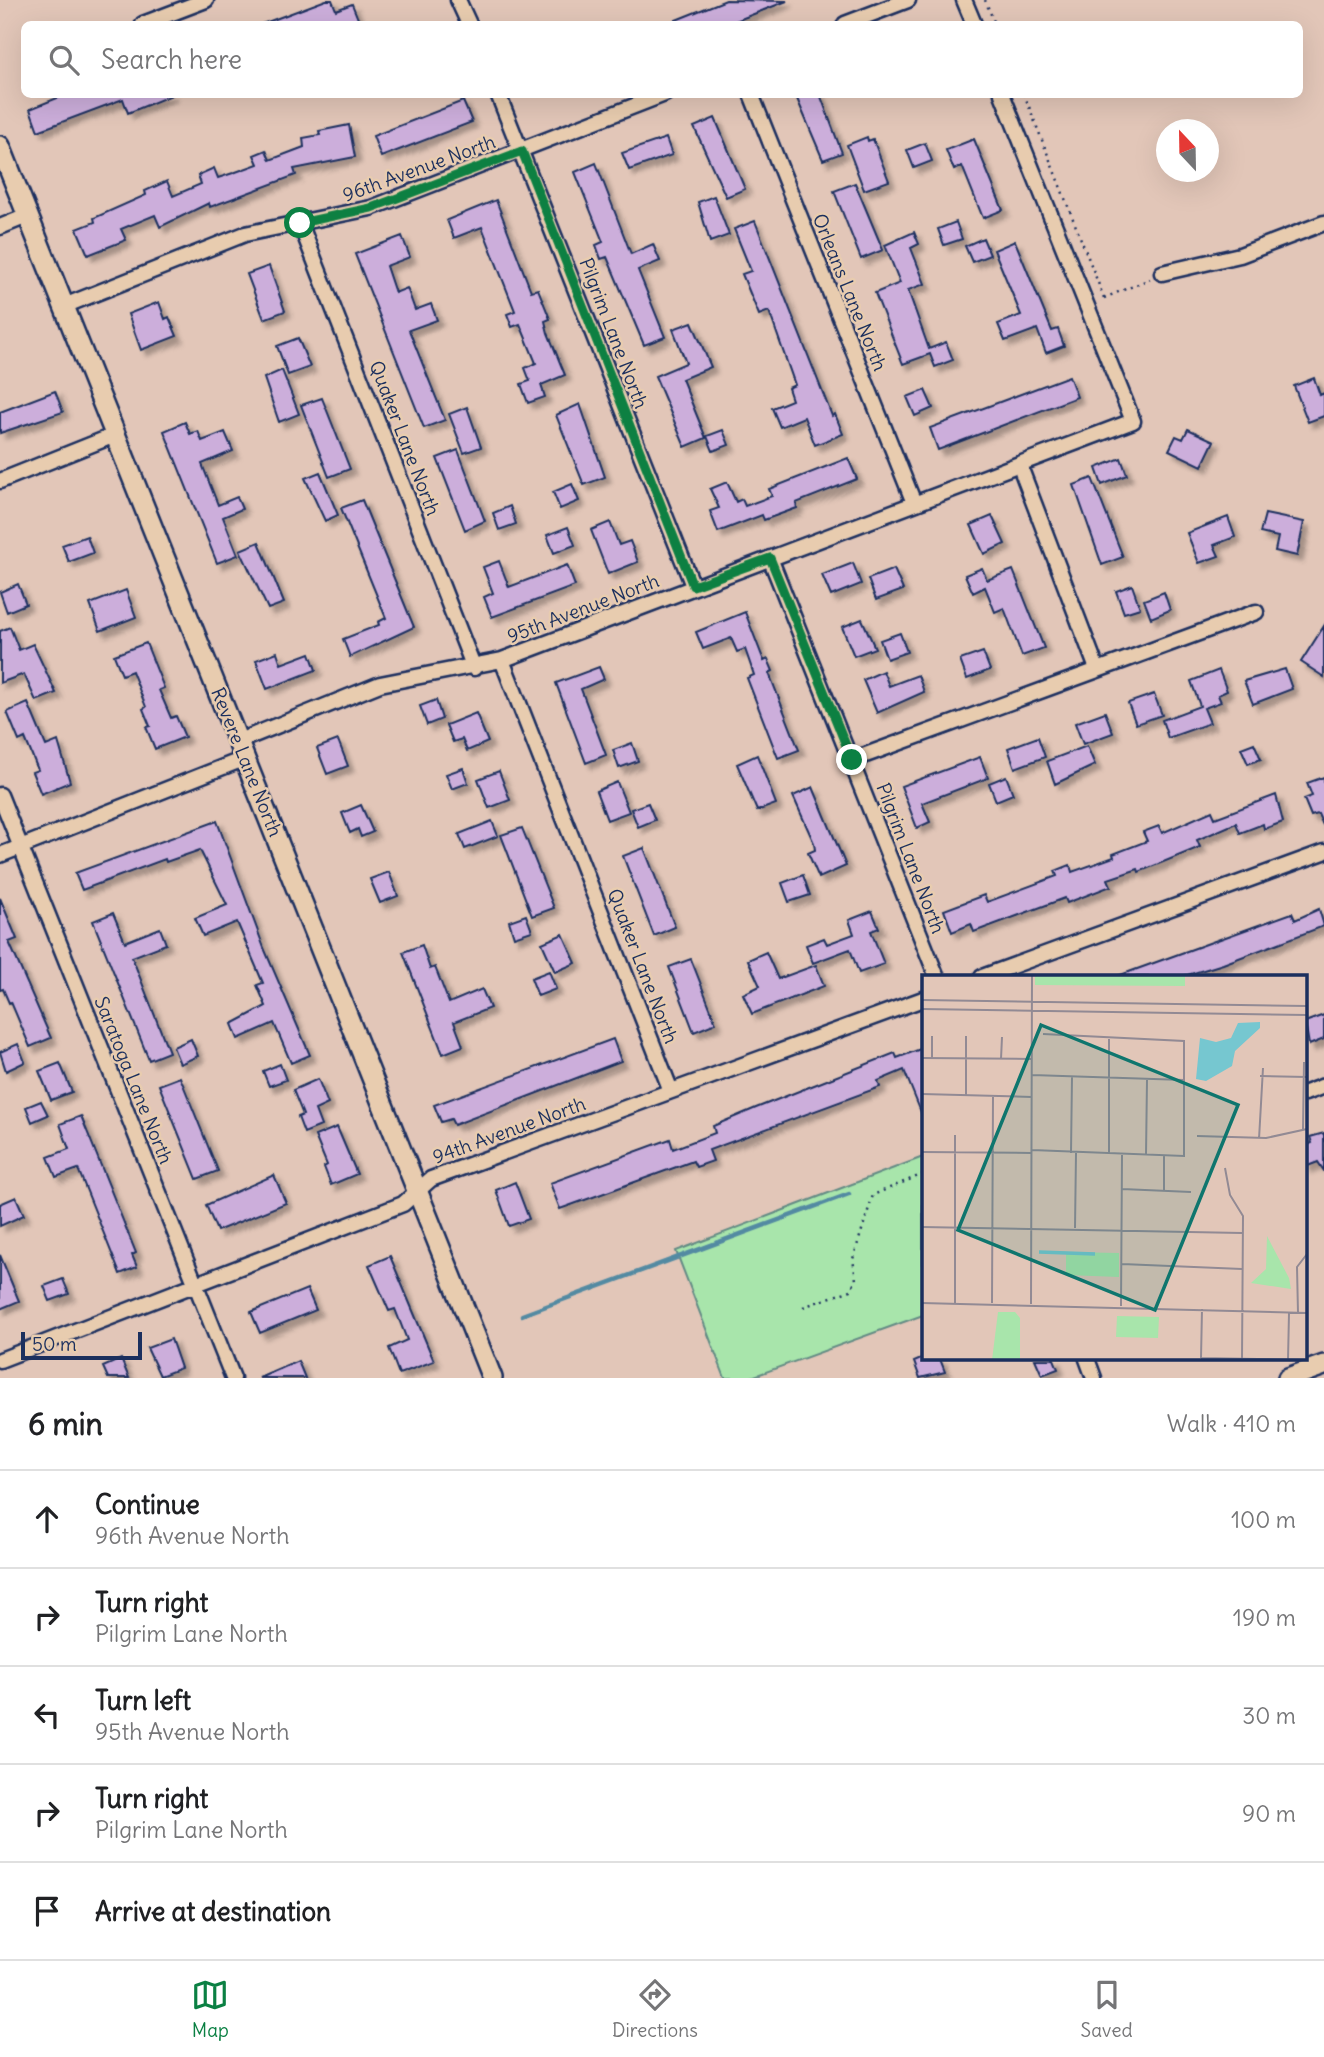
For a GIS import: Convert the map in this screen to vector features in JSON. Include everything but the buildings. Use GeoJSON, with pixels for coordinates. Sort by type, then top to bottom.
{"type":"FeatureCollection","features":[{"type":"Feature","properties":{"kind":"street"},"geometry":{"type":"LineString","coordinates":[[151,21],[205,0]]}},
{"type":"Feature","properties":{"kind":"street"},"geometry":{"type":"LineString","coordinates":[[458,0],[468,21]]}},
{"type":"Feature","properties":{"kind":"street"},"geometry":{"type":"LineString","coordinates":[[853,21],[908,0]]}},
{"type":"Feature","properties":{"kind":"street"},"geometry":{"type":"LineString","coordinates":[[964,0],[973,21]]}},
{"type":"Feature","properties":{"kind":"street","name":"Pilgrim Lane North"},"geometry":{"type":"LineString","coordinates":[[500,98],[693,586]]}},
{"type":"Feature","properties":{"kind":"street","name":"96th Avenue North"},"geometry":{"type":"LineString","coordinates":[[64,306],[246,234],[371,208],[656,98]]}},
{"type":"Feature","properties":{"kind":"street","name":"Orleans Lane North"},"geometry":{"type":"LineString","coordinates":[[753,98],[914,503]]}},
{"type":"Feature","properties":{"kind":"street","name":"95th Avenue North"},"geometry":{"type":"LineString","coordinates":[[0,855],[243,749],[380,684],[502,660],[1133,421],[1004,98]]}},
{"type":"Feature","properties":{"kind":"street","name":"Revere Lane North"},"geometry":{"type":"LineString","coordinates":[[0,146],[492,1378]]}},
{"type":"Feature","properties":{"kind":"street"},"geometry":{"type":"LineString","coordinates":[[0,227],[27,216]]}},
{"type":"Feature","properties":{"kind":"street","name":"Quaker Lane North"},"geometry":{"type":"LineString","coordinates":[[300,223],[474,667]]}},
{"type":"Feature","properties":{"kind":"street"},"geometry":{"type":"LineString","coordinates":[[1162,273],[1240,255],[1324,223]]}},
{"type":"Feature","properties":{"kind":"street"},"geometry":{"type":"LineString","coordinates":[[0,481],[115,435]]}},
{"type":"Feature","properties":{"kind":"street"},"geometry":{"type":"LineString","coordinates":[[1019,464],[1097,669]]}},
{"type":"Feature","properties":{"kind":"street","name":"Pilgrim Lane North"},"geometry":{"type":"LineString","coordinates":[[770,558],[936,975]]}},
{"type":"Feature","properties":{"kind":"street"},"geometry":{"type":"LineString","coordinates":[[852,760],[1256,612]]}},
{"type":"Feature","properties":{"kind":"street","name":"Quaker Lane North"},"geometry":{"type":"LineString","coordinates":[[502,660],[671,1091]]}},
{"type":"Feature","properties":{"kind":"street","name":"Saratoga Lane North"},"geometry":{"type":"LineString","coordinates":[[0,795],[233,1378]]}},
{"type":"Feature","properties":{"kind":"street"},"geometry":{"type":"LineString","coordinates":[[987,975],[1324,852]]}},
{"type":"Feature","properties":{"kind":"street","name":"94th Avenue North"},"geometry":{"type":"LineString","coordinates":[[0,1360],[403,1203],[431,1179],[922,999]]}},
{"type":"Feature","properties":{"kind":"street"},"geometry":{"type":"LineString","coordinates":[[1306,1093],[1324,1086]]}},
{"type":"Feature","properties":{"kind":"street"},"geometry":{"type":"LineString","coordinates":[[1087,1360],[1094,1378]]}},
{"type":"Feature","properties":{"kind":"street"},"geometry":{"type":"LineString","coordinates":[[1289,1378],[1324,1365]]}},
{"type":"Feature","properties":{"kind":"path"},"geometry":{"type":"LineString","coordinates":[[985,0],[994,21]]}},
{"type":"Feature","properties":{"kind":"path"},"geometry":{"type":"LineString","coordinates":[[1026,98],[1104,298],[1162,273]]}},
{"type":"Feature","properties":{"kind":"path"},"geometry":{"type":"LineString","coordinates":[[803,1307],[851,1290],[856,1280],[853,1259],[873,1195],[922,1174]]}},
{"type":"Feature","properties":{"kind":"green space"},"geometry":{"type":"Polygon","coordinates":[[[922,1157],[922,1315],[749,1378],[725,1378],[676,1251],[922,1157]]]}},
{"type":"Feature","properties":{"kind":"waterway"},"geometry":{"type":"LineString","coordinates":[[522,1315],[849,1194]]}},
{"type":"Feature","properties":{"kind":"route"},"geometry":{"type":"LineString","coordinates":[[300,223],[371,208],[522,151],[693,586],[770,558],[852,760]]}}]}
